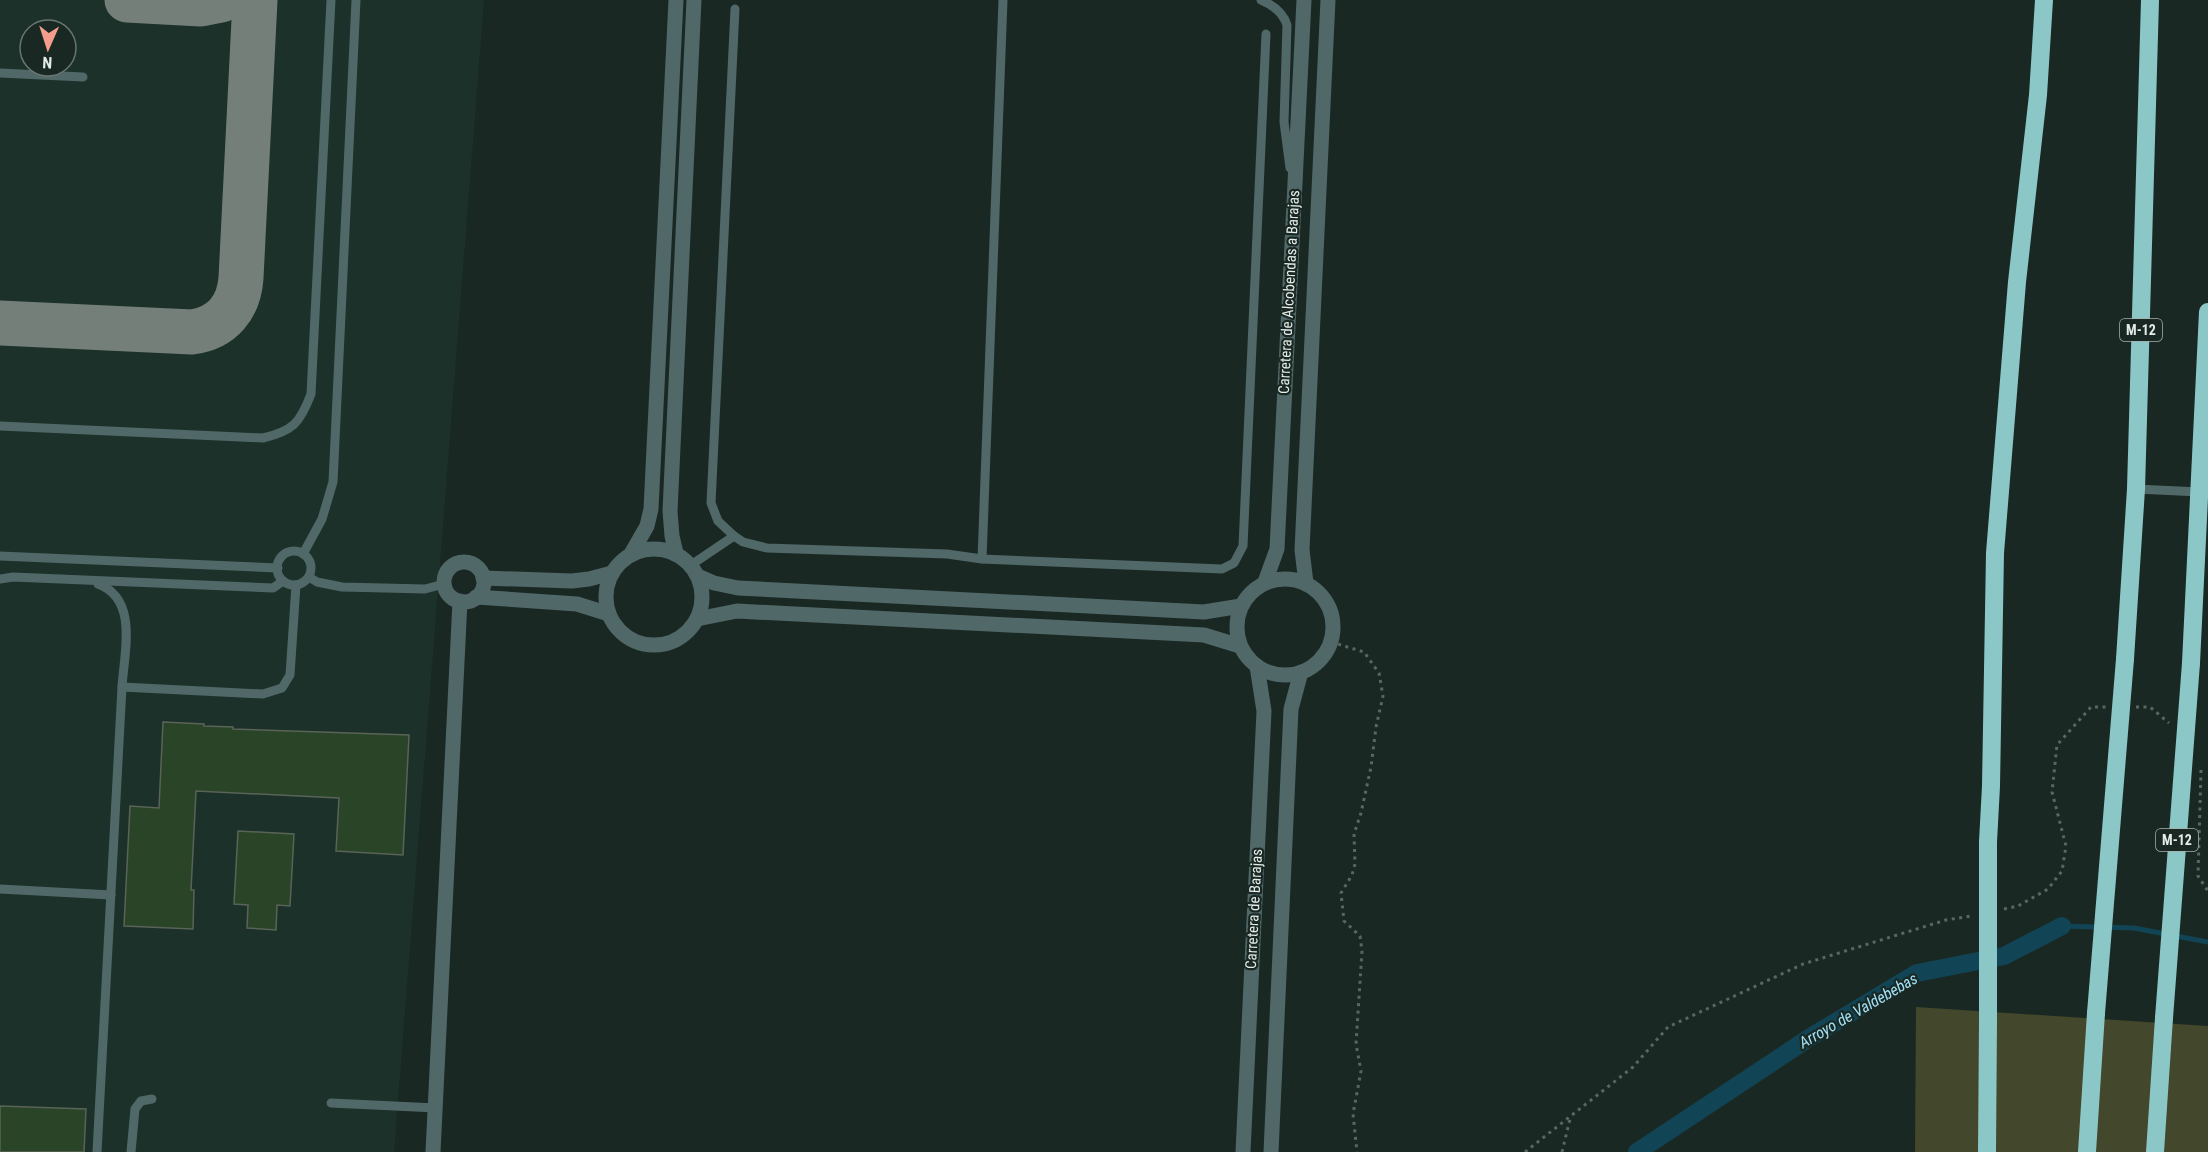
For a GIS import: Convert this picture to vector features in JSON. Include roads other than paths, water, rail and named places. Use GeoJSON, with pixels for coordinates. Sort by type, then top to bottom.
{"type":"FeatureCollection","features":[{"type":"Feature","properties":{"kind":"highway"},"geometry":{"type":"LineString","coordinates":[[1987,1152],[1988,842],[1995,553],[2018,282],[2038,95],[2044,0]]}},
{"type":"Feature","properties":{"kind":"highway","name":"M-12"},"geometry":{"type":"LineString","coordinates":[[2087,1152],[2136,489],[2150,0]]}},
{"type":"Feature","properties":{"kind":"highway","name":"M-12"},"geometry":{"type":"LineString","coordinates":[[2155,1152],[2191,663],[2208,312]]}},
{"type":"Feature","properties":{"kind":"street"},"geometry":{"type":"LineString","coordinates":[[676,0],[651,509],[644,532],[631,554],[612,573],[606,593],[609,614],[617,628],[629,638],[643,644],[659,644],[674,640],[687,632],[696,619],[702,598],[694,570]]}},
{"type":"Feature","properties":{"kind":"street"},"geometry":{"type":"LineString","coordinates":[[676,554],[670,511],[694,0]]}},
{"type":"Feature","properties":{"kind":"street","name":"Carretera de Alcobendas a Barajas"},"geometry":{"type":"LineString","coordinates":[[1265,582],[1277,549],[1304,0]]}},
{"type":"Feature","properties":{"kind":"street","name":"Carretera de Alcobendas a Barajas"},"geometry":{"type":"LineString","coordinates":[[1306,583],[1302,550],[1328,0]]}},
{"type":"Feature","properties":{"kind":"street"},"geometry":{"type":"LineString","coordinates":[[631,554],[656,549],[676,554],[714,583],[738,588],[1204,612],[1241,606]]}},
{"type":"Feature","properties":{"kind":"street"},"geometry":{"type":"LineString","coordinates":[[476,597],[482,589],[483,578],[476,566],[471,563],[458,563],[447,571],[444,584],[449,595],[460,601],[476,597],[577,604],[609,614]]}},
{"type":"Feature","properties":{"kind":"street"},"geometry":{"type":"LineString","coordinates":[[483,578],[572,581],[612,573]]}},
{"type":"Feature","properties":{"kind":"street"},"geometry":{"type":"LineString","coordinates":[[1293,579],[1306,583],[1319,592],[1329,605],[1334,620],[1331,642],[1327,652],[1316,664],[1301,672],[1271,673],[1257,666],[1240,646],[1237,619],[1241,606],[1247,596],[1265,582],[1293,579]]}},
{"type":"Feature","properties":{"kind":"street"},"geometry":{"type":"LineString","coordinates":[[433,1152],[460,601]]}},
{"type":"Feature","properties":{"kind":"street"},"geometry":{"type":"LineString","coordinates":[[696,619],[737,611],[807,614],[1204,635],[1240,646]]}},
{"type":"Feature","properties":{"kind":"street","name":"Carretera de Barajas"},"geometry":{"type":"LineString","coordinates":[[1243,1152],[1264,711],[1257,666]]}},
{"type":"Feature","properties":{"kind":"street","name":"Carretera de Barajas"},"geometry":{"type":"LineString","coordinates":[[1271,1152],[1291,710],[1301,672]]}},
{"type":"Feature","properties":{"kind":"lane"},"geometry":{"type":"LineString","coordinates":[[0,426],[263,438],[282,433],[297,423],[311,394],[331,0]]}},
{"type":"Feature","properties":{"kind":"lane"},"geometry":{"type":"LineString","coordinates":[[303,554],[322,519],[333,482],[356,0]]}},
{"type":"Feature","properties":{"kind":"lane"},"geometry":{"type":"LineString","coordinates":[[982,558],[1003,0]]}},
{"type":"Feature","properties":{"kind":"lane"},"geometry":{"type":"LineString","coordinates":[[1261,0],[1283,15],[1287,25],[1284,122],[1294,195]]}},
{"type":"Feature","properties":{"kind":"lane"},"geometry":{"type":"LineString","coordinates":[[735,9],[711,503],[718,522],[734,536],[743,542],[767,548],[947,554],[982,558],[1222,569],[1234,563],[1243,546],[1266,34]]}},
{"type":"Feature","properties":{"kind":"lane"},"geometry":{"type":"LineString","coordinates":[[0,73],[83,77]]}},
{"type":"Feature","properties":{"kind":"lane"},"geometry":{"type":"LineString","coordinates":[[2136,489],[2200,492]]}},
{"type":"Feature","properties":{"kind":"lane"},"geometry":{"type":"LineString","coordinates":[[694,570],[734,536]]}},
{"type":"Feature","properties":{"kind":"lane"},"geometry":{"type":"LineString","coordinates":[[293,552],[303,554],[310,562],[309,577],[306,581],[296,585],[283,581],[278,568],[284,555],[293,552]]}},
{"type":"Feature","properties":{"kind":"lane"},"geometry":{"type":"LineString","coordinates":[[0,556],[278,568]]}},
{"type":"Feature","properties":{"kind":"lane"},"geometry":{"type":"LineString","coordinates":[[309,577],[318,582],[342,587],[425,589],[444,584]]}},
{"type":"Feature","properties":{"kind":"lane"},"geometry":{"type":"LineString","coordinates":[[0,579],[273,588],[283,581]]}},
{"type":"Feature","properties":{"kind":"lane"},"geometry":{"type":"LineString","coordinates":[[90,581],[107,587],[117,596],[123,606],[126,620],[97,1152]]}},
{"type":"Feature","properties":{"kind":"lane"},"geometry":{"type":"LineString","coordinates":[[122,687],[263,694],[282,688],[290,675],[296,585]]}},
{"type":"Feature","properties":{"kind":"lane"},"geometry":{"type":"LineString","coordinates":[[0,889],[111,895]]}},
{"type":"Feature","properties":{"kind":"lane"},"geometry":{"type":"LineString","coordinates":[[131,1152],[135,1109],[141,1101],[152,1099]]}},
{"type":"Feature","properties":{"kind":"lane"},"geometry":{"type":"LineString","coordinates":[[330,1103],[436,1108]]}},
{"type":"Feature","properties":{"kind":"waterway","name":"Arroyo de Valdebebas"},"geometry":{"type":"LineString","coordinates":[[2062,926],[2134,928],[2208,942]]}},
{"type":"Feature","properties":{"kind":"waterway","name":"Arroyo de Valdebebas"},"geometry":{"type":"LineString","coordinates":[[1637,1152],[1809,1038],[1917,973],[2004,956],[2062,926]]}}]}
